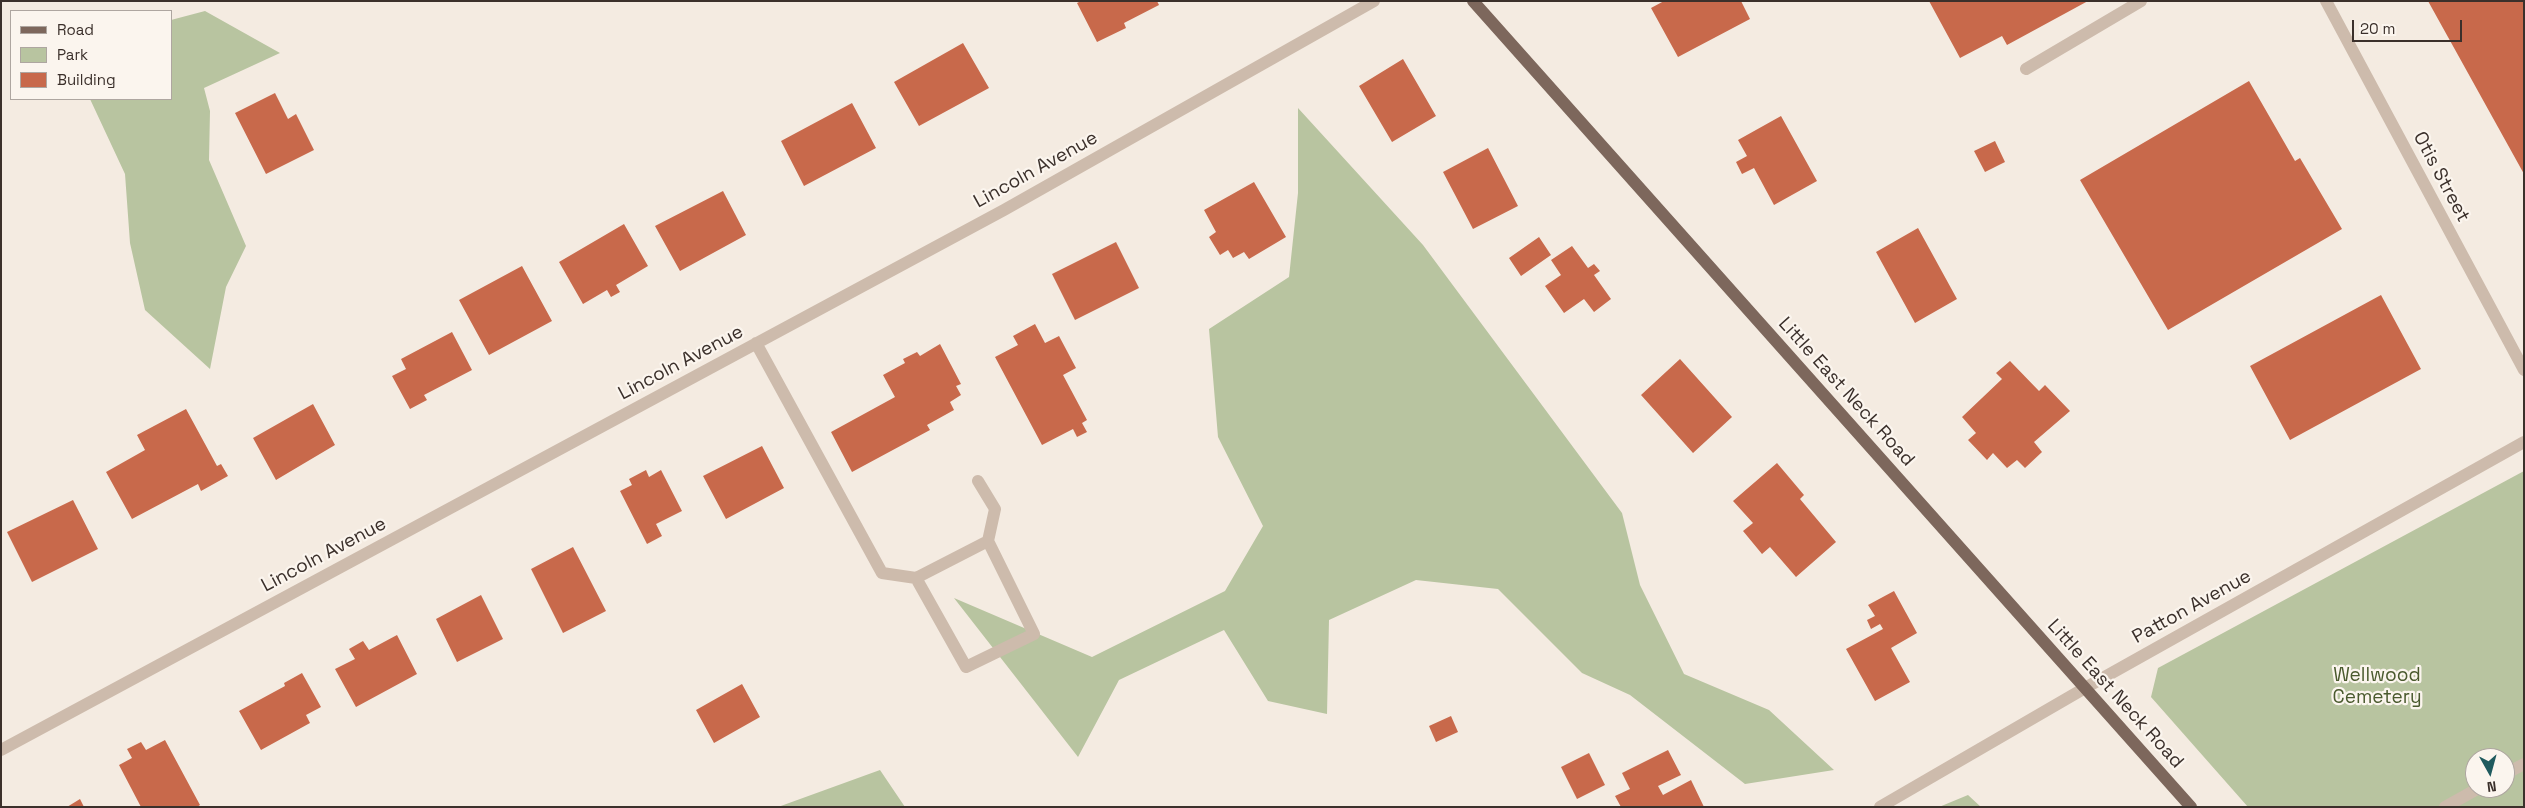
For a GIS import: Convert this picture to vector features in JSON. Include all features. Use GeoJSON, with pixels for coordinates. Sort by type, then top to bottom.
{"type":"FeatureCollection","features":[{"type":"Feature","properties":{"kind":"main road","name":"Little East Neck Road"},"geometry":{"type":"LineString","coordinates":[[1473,1],[2191,807]]}},
{"type":"Feature","properties":{"kind":"street","name":"Lincoln Avenue"},"geometry":{"type":"LineString","coordinates":[[1,750],[1004,210],[1374,1]]}},
{"type":"Feature","properties":{"kind":"street"},"geometry":{"type":"LineString","coordinates":[[2026,69],[2141,1]]}},
{"type":"Feature","properties":{"kind":"street","name":"Otis Street"},"geometry":{"type":"LineString","coordinates":[[2326,1],[2524,370]]}},
{"type":"Feature","properties":{"kind":"street"},"geometry":{"type":"LineString","coordinates":[[756,343],[882,573],[916,578],[988,541]]}},
{"type":"Feature","properties":{"kind":"street","name":"Patton Avenue"},"geometry":{"type":"LineString","coordinates":[[1880,807],[2085,688],[2524,442]]}},
{"type":"Feature","properties":{"kind":"street"},"geometry":{"type":"LineString","coordinates":[[916,578],[966,667],[1034,634],[988,541],[996,509],[978,480]]}},
{"type":"Feature","properties":{"kind":"street"},"geometry":{"type":"LineString","coordinates":[[2445,807],[2465,796]]}},
{"type":"Feature","properties":{"kind":"green space"},"geometry":{"type":"Polygon","coordinates":[[[205,11],[280,53],[204,88],[210,111],[209,160],[246,246],[226,287],[210,369],[145,310],[130,243],[125,174],[90,100],[172,100],[172,20],[205,11]]]}},
{"type":"Feature","properties":{"kind":"green space"},"geometry":{"type":"Polygon","coordinates":[[[1298,108],[1423,245],[1622,513],[1640,585],[1684,674],[1769,710],[1834,770],[1745,784],[1630,695],[1582,673],[1498,589],[1416,580],[1329,620],[1327,714],[1268,701],[1224,630],[1119,680],[1078,757],[954,598],[1092,657],[1225,591],[1263,526],[1218,437],[1209,329],[1289,277],[1298,193],[1298,108]]]}},
{"type":"Feature","properties":{"kind":"green space","name":"Wellwood Cemetery"},"geometry":{"type":"Polygon","coordinates":[[[2524,471],[2524,807],[2248,807],[2151,697],[2158,668],[2524,471]]]}},
{"type":"Feature","properties":{"kind":"green space"},"geometry":{"type":"Polygon","coordinates":[[[880,770],[905,807],[778,807],[880,770]]]}},
{"type":"Feature","properties":{"kind":"green space"},"geometry":{"type":"Polygon","coordinates":[[[1968,795],[1981,807],[1939,807],[1968,795]]]}},
{"type":"Feature","properties":{"kind":"building"},"geometry":{"type":"Polygon","coordinates":[[[1081,1],[1157,1],[1159,5],[1124,23],[1126,28],[1097,42],[1077,3],[1081,1]]]}},
{"type":"Feature","properties":{"kind":"building"},"geometry":{"type":"Polygon","coordinates":[[[1664,1],[1741,1],[1750,19],[1678,57],[1651,8],[1664,1]]]}},
{"type":"Feature","properties":{"kind":"building"},"geometry":{"type":"Polygon","coordinates":[[[1929,1],[2088,1],[2007,45],[2002,36],[1960,58],[1929,1]]]}},
{"type":"Feature","properties":{"kind":"building"},"geometry":{"type":"Polygon","coordinates":[[[2428,1],[2524,1],[2524,174],[2428,1]]]}},
{"type":"Feature","properties":{"kind":"building"},"geometry":{"type":"Polygon","coordinates":[[[963,43],[989,88],[919,126],[894,82],[963,43]]]}},
{"type":"Feature","properties":{"kind":"building"},"geometry":{"type":"Polygon","coordinates":[[[1403,59],[1436,116],[1392,142],[1359,86],[1403,59]]]}},
{"type":"Feature","properties":{"kind":"building"},"geometry":{"type":"Polygon","coordinates":[[[2249,81],[2295,161],[2300,158],[2342,229],[2168,330],[2080,180],[2249,81]]]}},
{"type":"Feature","properties":{"kind":"building"},"geometry":{"type":"Polygon","coordinates":[[[275,93],[288,119],[296,114],[314,150],[266,174],[235,113],[275,93]]]}},
{"type":"Feature","properties":{"kind":"building"},"geometry":{"type":"Polygon","coordinates":[[[852,103],[876,148],[804,186],[781,141],[852,103]]]}},
{"type":"Feature","properties":{"kind":"building"},"geometry":{"type":"Polygon","coordinates":[[[1781,116],[1817,181],[1774,205],[1754,168],[1742,174],[1736,162],[1747,156],[1738,140],[1781,116]]]}},
{"type":"Feature","properties":{"kind":"building"},"geometry":{"type":"Polygon","coordinates":[[[1995,141],[2005,162],[1985,172],[1974,151],[1995,141]]]}},
{"type":"Feature","properties":{"kind":"building"},"geometry":{"type":"Polygon","coordinates":[[[1488,148],[1518,206],[1473,229],[1443,172],[1488,148]]]}},
{"type":"Feature","properties":{"kind":"building"},"geometry":{"type":"Polygon","coordinates":[[[1254,182],[1286,237],[1249,259],[1244,252],[1233,258],[1228,250],[1220,255],[1209,237],[1216,232],[1204,210],[1254,182]]]}},
{"type":"Feature","properties":{"kind":"building"},"geometry":{"type":"Polygon","coordinates":[[[723,191],[746,235],[680,271],[655,226],[723,191]]]}},
{"type":"Feature","properties":{"kind":"building"},"geometry":{"type":"Polygon","coordinates":[[[624,224],[648,266],[616,285],[620,292],[611,297],[607,290],[583,304],[559,262],[624,224]]]}},
{"type":"Feature","properties":{"kind":"building"},"geometry":{"type":"Polygon","coordinates":[[[1918,228],[1957,299],[1915,323],[1876,252],[1918,228]]]}},
{"type":"Feature","properties":{"kind":"building"},"geometry":{"type":"Polygon","coordinates":[[[1539,237],[1551,255],[1521,276],[1509,258],[1539,237]]]}},
{"type":"Feature","properties":{"kind":"building"},"geometry":{"type":"Polygon","coordinates":[[[1116,242],[1139,288],[1075,320],[1052,274],[1116,242]]]}},
{"type":"Feature","properties":{"kind":"building"},"geometry":{"type":"Polygon","coordinates":[[[1572,246],[1588,268],[1594,264],[1600,271],[1594,275],[1611,299],[1594,312],[1584,299],[1564,313],[1545,286],[1561,275],[1551,260],[1572,246]]]}},
{"type":"Feature","properties":{"kind":"building"},"geometry":{"type":"Polygon","coordinates":[[[522,266],[552,321],[489,355],[459,300],[522,266]]]}},
{"type":"Feature","properties":{"kind":"building"},"geometry":{"type":"Polygon","coordinates":[[[2381,295],[2421,369],[2290,440],[2250,366],[2381,295]]]}},
{"type":"Feature","properties":{"kind":"building"},"geometry":{"type":"Polygon","coordinates":[[[1035,324],[1045,343],[1059,336],[1076,368],[1063,375],[1087,420],[1082,423],[1087,432],[1077,437],[1073,429],[1042,445],[995,357],[1018,345],[1013,336],[1035,324]]]}},
{"type":"Feature","properties":{"kind":"building"},"geometry":{"type":"Polygon","coordinates":[[[452,332],[472,370],[424,395],[427,400],[410,409],[392,376],[406,369],[401,359],[452,332]]]}},
{"type":"Feature","properties":{"kind":"building"},"geometry":{"type":"Polygon","coordinates":[[[940,344],[961,384],[956,386],[961,395],[950,402],[954,410],[927,425],[930,430],[852,472],[831,432],[895,397],[883,375],[905,363],[903,359],[917,352],[920,356],[940,344]]]}},
{"type":"Feature","properties":{"kind":"building"},"geometry":{"type":"Polygon","coordinates":[[[1680,359],[1732,417],[1693,453],[1641,395],[1680,359]]]}},
{"type":"Feature","properties":{"kind":"building"},"geometry":{"type":"Polygon","coordinates":[[[2010,361],[2039,391],[2045,385],[2070,411],[2034,442],[2042,452],[2025,468],[2017,460],[2007,468],[1993,453],[1987,460],[1968,440],[1976,433],[1962,417],[2002,379],[1996,373],[2010,361]]]}},
{"type":"Feature","properties":{"kind":"building"},"geometry":{"type":"Polygon","coordinates":[[[313,404],[335,445],[276,480],[253,438],[313,404]]]}},
{"type":"Feature","properties":{"kind":"building"},"geometry":{"type":"Polygon","coordinates":[[[186,409],[217,466],[221,464],[228,476],[201,491],[198,484],[132,519],[106,472],[145,450],[137,435],[186,409]]]}},
{"type":"Feature","properties":{"kind":"building"},"geometry":{"type":"Polygon","coordinates":[[[762,446],[784,488],[726,519],[703,476],[762,446]]]}},
{"type":"Feature","properties":{"kind":"building"},"geometry":{"type":"Polygon","coordinates":[[[1777,463],[1804,495],[1800,499],[1836,542],[1796,577],[1770,547],[1762,554],[1743,531],[1753,523],[1733,501],[1777,463]]]}},
{"type":"Feature","properties":{"kind":"building"},"geometry":{"type":"Polygon","coordinates":[[[646,470],[649,477],[661,470],[682,511],[656,524],[662,536],[647,544],[620,491],[632,485],[629,479],[646,470]]]}},
{"type":"Feature","properties":{"kind":"building"},"geometry":{"type":"Polygon","coordinates":[[[73,500],[98,549],[32,582],[7,532],[73,500]]]}},
{"type":"Feature","properties":{"kind":"building"},"geometry":{"type":"Polygon","coordinates":[[[573,547],[606,611],[563,633],[531,569],[573,547]]]}},
{"type":"Feature","properties":{"kind":"building"},"geometry":{"type":"Polygon","coordinates":[[[1894,591],[1917,633],[1891,648],[1910,682],[1875,701],[1846,649],[1883,629],[1880,624],[1871,629],[1867,620],[1875,616],[1868,605],[1894,591]]]}},
{"type":"Feature","properties":{"kind":"building"},"geometry":{"type":"Polygon","coordinates":[[[481,595],[503,639],[457,662],[436,619],[481,595]]]}},
{"type":"Feature","properties":{"kind":"building"},"geometry":{"type":"Polygon","coordinates":[[[397,635],[417,674],[356,707],[335,669],[355,659],[349,649],[363,641],[369,650],[397,635]]]}},
{"type":"Feature","properties":{"kind":"building"},"geometry":{"type":"Polygon","coordinates":[[[302,673],[321,707],[306,715],[310,723],[261,750],[239,711],[285,686],[284,683],[302,673]]]}},
{"type":"Feature","properties":{"kind":"building"},"geometry":{"type":"Polygon","coordinates":[[[742,684],[760,717],[714,743],[696,710],[742,684]]]}},
{"type":"Feature","properties":{"kind":"building"},"geometry":{"type":"Polygon","coordinates":[[[1451,716],[1458,732],[1436,742],[1429,726],[1451,716]]]}},
{"type":"Feature","properties":{"kind":"building"},"geometry":{"type":"Polygon","coordinates":[[[165,740],[200,805],[197,807],[141,807],[119,765],[132,758],[127,749],[141,742],[146,750],[165,740]]]}},
{"type":"Feature","properties":{"kind":"building"},"geometry":{"type":"Polygon","coordinates":[[[1668,750],[1681,775],[1658,786],[1663,795],[1691,780],[1704,807],[1621,807],[1615,796],[1630,789],[1622,773],[1668,750]]]}},
{"type":"Feature","properties":{"kind":"building"},"geometry":{"type":"Polygon","coordinates":[[[1589,753],[1605,785],[1577,799],[1561,767],[1589,753]]]}},
{"type":"Feature","properties":{"kind":"building"},"geometry":{"type":"Polygon","coordinates":[[[80,799],[84,807],[67,807],[80,799]]]}}]}
